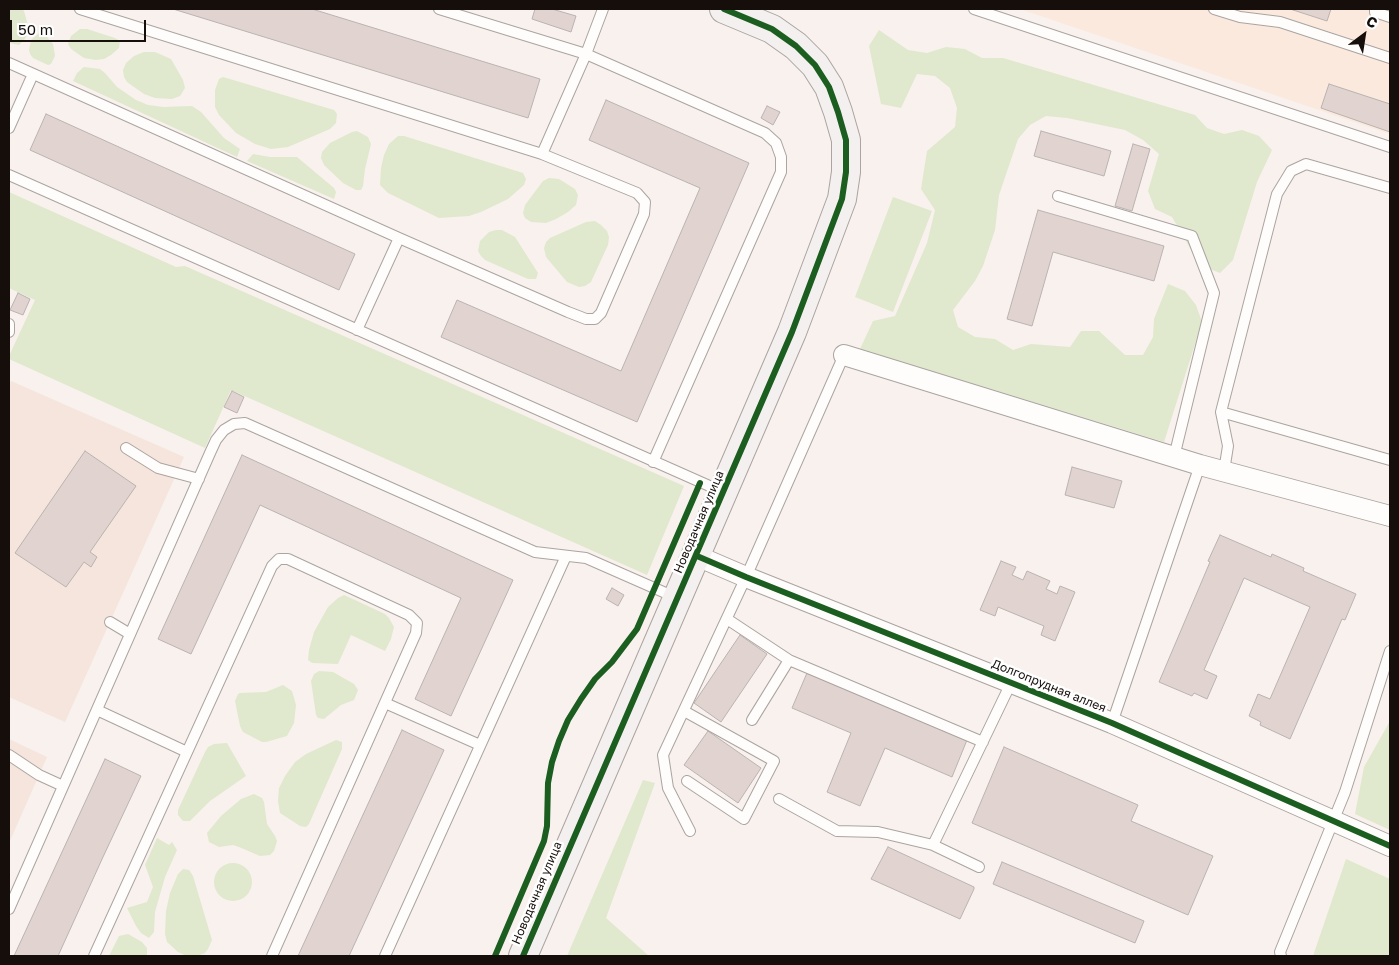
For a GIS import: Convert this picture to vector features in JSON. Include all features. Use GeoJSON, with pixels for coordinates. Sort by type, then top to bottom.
{"type":"FeatureCollection","features":[{"type":"Feature","properties":{"kind":"street","name":"Новодачная улица"},"geometry":{"type":"LineString","coordinates":[[523,956],[792,332],[842,199],[846,172],[846,140],[829,87],[815,64],[796,46],[772,29],[724,9]]}},
{"type":"Feature","properties":{"kind":"street"},"geometry":{"type":"LineString","coordinates":[[844,354],[1200,465],[1390,516]]}},
{"type":"Feature","properties":{"kind":"street","name":"Долгопрудная аллея"},"geometry":{"type":"LineString","coordinates":[[697,556],[1112,724],[1390,846]]}},
{"type":"Feature","properties":{"kind":"lane"},"geometry":{"type":"LineString","coordinates":[[9,63],[586,319],[595,319],[601,313],[644,214],[645,202],[637,193],[542,154],[80,9]]}},
{"type":"Feature","properties":{"kind":"lane"},"geometry":{"type":"LineString","coordinates":[[439,9],[586,54],[765,133],[776,143],[781,157],[781,172],[653,462]]}},
{"type":"Feature","properties":{"kind":"lane"},"geometry":{"type":"LineString","coordinates":[[542,154],[586,54],[603,9]]}},
{"type":"Feature","properties":{"kind":"lane"},"geometry":{"type":"LineString","coordinates":[[974,9],[1390,147]]}},
{"type":"Feature","properties":{"kind":"lane"},"geometry":{"type":"LineString","coordinates":[[1214,9],[1280,22],[1390,58]]}},
{"type":"Feature","properties":{"kind":"lane"},"geometry":{"type":"LineString","coordinates":[[1375,9],[1374,12],[1390,16]]}},
{"type":"Feature","properties":{"kind":"lane"},"geometry":{"type":"LineString","coordinates":[[9,128],[33,74]]}},
{"type":"Feature","properties":{"kind":"lane"},"geometry":{"type":"LineString","coordinates":[[1224,471],[1228,446],[1222,412],[1277,194],[1291,171],[1306,164],[1390,188]]}},
{"type":"Feature","properties":{"kind":"lane"},"geometry":{"type":"LineString","coordinates":[[9,175],[724,493]]}},
{"type":"Feature","properties":{"kind":"lane"},"geometry":{"type":"LineString","coordinates":[[1058,196],[1192,236],[1214,293],[1174,457]]}},
{"type":"Feature","properties":{"kind":"lane"},"geometry":{"type":"LineString","coordinates":[[357,330],[400,238]]}},
{"type":"Feature","properties":{"kind":"lane"},"geometry":{"type":"LineString","coordinates":[[9,324],[9,332]]}},
{"type":"Feature","properties":{"kind":"lane"},"geometry":{"type":"LineString","coordinates":[[690,831],[668,788],[663,755],[746,577],[844,354]]}},
{"type":"Feature","properties":{"kind":"lane"},"geometry":{"type":"LineString","coordinates":[[1222,412],[1390,460]]}},
{"type":"Feature","properties":{"kind":"lane"},"geometry":{"type":"LineString","coordinates":[[9,909],[216,440],[224,430],[234,424],[245,423],[535,552],[586,558],[678,598]]}},
{"type":"Feature","properties":{"kind":"lane"},"geometry":{"type":"LineString","coordinates":[[126,448],[158,468],[198,480]]}},
{"type":"Feature","properties":{"kind":"lane"},"geometry":{"type":"LineString","coordinates":[[1112,724],[1200,465]]}},
{"type":"Feature","properties":{"kind":"lane"},"geometry":{"type":"LineString","coordinates":[[386,956],[566,556]]}},
{"type":"Feature","properties":{"kind":"lane"},"geometry":{"type":"LineString","coordinates":[[94,956],[272,566],[279,559],[288,559],[409,616],[417,623],[416,633],[272,956]]}},
{"type":"Feature","properties":{"kind":"lane"},"geometry":{"type":"LineString","coordinates":[[727,619],[788,660],[983,742]]}},
{"type":"Feature","properties":{"kind":"lane"},"geometry":{"type":"LineString","coordinates":[[110,622],[130,634]]}},
{"type":"Feature","properties":{"kind":"lane"},"geometry":{"type":"LineString","coordinates":[[1281,956],[1280,952],[1345,792],[1390,651]]}},
{"type":"Feature","properties":{"kind":"lane"},"geometry":{"type":"LineString","coordinates":[[752,720],[788,660]]}},
{"type":"Feature","properties":{"kind":"lane"},"geometry":{"type":"LineString","coordinates":[[934,844],[1011,683]]}},
{"type":"Feature","properties":{"kind":"lane"},"geometry":{"type":"LineString","coordinates":[[385,703],[480,745]]}},
{"type":"Feature","properties":{"kind":"lane"},"geometry":{"type":"LineString","coordinates":[[97,710],[187,752]]}},
{"type":"Feature","properties":{"kind":"lane"},"geometry":{"type":"LineString","coordinates":[[684,710],[774,762],[744,819],[687,781]]}},
{"type":"Feature","properties":{"kind":"lane"},"geometry":{"type":"LineString","coordinates":[[9,755],[39,775],[63,786]]}},
{"type":"Feature","properties":{"kind":"lane"},"geometry":{"type":"LineString","coordinates":[[779,799],[837,831],[878,832],[934,844],[979,867]]}},
{"type":"Feature","properties":{"kind":"shaded area"},"geometry":{"type":"Polygon","coordinates":[[[1020,9],[1390,9],[1390,134],[1020,9]]]}},
{"type":"Feature","properties":{"kind":"shaded area"},"geometry":{"type":"Polygon","coordinates":[[[11,381],[184,457],[65,722],[9,697],[9,385],[11,381]]]}},
{"type":"Feature","properties":{"kind":"shaded area"},"geometry":{"type":"Polygon","coordinates":[[[9,739],[47,757],[9,843],[9,739]]]}},
{"type":"Feature","properties":{"kind":"green space"},"geometry":{"type":"Polygon","coordinates":[[[9,9],[22,9],[24,11],[29,29],[25,39],[19,45],[9,43],[9,9]]]}},
{"type":"Feature","properties":{"kind":"green space"},"geometry":{"type":"Polygon","coordinates":[[[80,29],[87,29],[115,38],[120,41],[119,48],[104,59],[84,58],[71,49],[68,44],[71,36],[80,29]]]}},
{"type":"Feature","properties":{"kind":"green space"},"geometry":{"type":"Polygon","coordinates":[[[879,30],[908,50],[927,53],[946,47],[965,49],[982,58],[1003,58],[1195,115],[1207,128],[1224,134],[1242,130],[1259,136],[1272,150],[1257,182],[1233,260],[1220,273],[1200,265],[1172,217],[1155,209],[1148,191],[1159,154],[1143,140],[1125,130],[1067,118],[1046,116],[1030,125],[1018,139],[999,195],[995,230],[983,266],[975,281],[953,310],[958,327],[975,337],[995,339],[1013,350],[1031,344],[1070,347],[1081,331],[1099,331],[1125,355],[1143,355],[1153,337],[1154,319],[1168,284],[1185,291],[1196,305],[1202,322],[1164,442],[860,349],[873,321],[895,316],[927,243],[935,210],[921,189],[927,151],[955,127],[957,108],[950,88],[935,76],[917,74],[901,108],[881,104],[869,46],[879,30]]]}},
{"type":"Feature","properties":{"kind":"green space"},"geometry":{"type":"Polygon","coordinates":[[[39,33],[46,36],[53,44],[55,56],[51,64],[48,65],[33,58],[30,54],[31,40],[39,33]]]}},
{"type":"Feature","properties":{"kind":"green space"},"geometry":{"type":"Polygon","coordinates":[[[144,52],[155,52],[171,59],[183,80],[185,88],[180,96],[172,99],[155,98],[144,94],[127,82],[123,70],[126,63],[134,56],[144,52]]]}},
{"type":"Feature","properties":{"kind":"green space"},"geometry":{"type":"Polygon","coordinates":[[[84,67],[100,69],[117,87],[136,100],[148,105],[163,107],[192,106],[201,112],[224,138],[240,149],[237,157],[73,81],[77,73],[84,67]]]}},
{"type":"Feature","properties":{"kind":"green space"},"geometry":{"type":"Polygon","coordinates":[[[223,77],[334,110],[337,114],[336,123],[330,129],[288,147],[271,149],[255,144],[236,133],[219,115],[215,107],[215,90],[219,79],[223,77]]]}},
{"type":"Feature","properties":{"kind":"green space"},"geometry":{"type":"Polygon","coordinates":[[[357,131],[368,137],[371,144],[361,190],[356,190],[343,183],[324,165],[321,158],[322,152],[330,143],[357,131]]]}},
{"type":"Feature","properties":{"kind":"green space"},"geometry":{"type":"Polygon","coordinates":[[[398,136],[404,136],[523,173],[526,179],[524,185],[508,199],[481,212],[469,216],[439,218],[388,193],[380,185],[384,155],[389,144],[398,136]]]}},
{"type":"Feature","properties":{"kind":"green space"},"geometry":{"type":"Polygon","coordinates":[[[253,154],[270,157],[297,157],[334,188],[336,192],[334,199],[247,161],[253,154]]]}},
{"type":"Feature","properties":{"kind":"green space"},"geometry":{"type":"Polygon","coordinates":[[[549,178],[559,179],[575,189],[578,195],[576,205],[568,212],[546,223],[531,222],[525,218],[523,213],[525,205],[543,181],[549,178]]]}},
{"type":"Feature","properties":{"kind":"green space"},"geometry":{"type":"Polygon","coordinates":[[[9,192],[176,267],[185,266],[684,486],[647,575],[231,390],[205,448],[9,359],[35,300],[9,288],[9,192]]]}},
{"type":"Feature","properties":{"kind":"green space"},"geometry":{"type":"Polygon","coordinates":[[[893,197],[932,211],[893,312],[855,297],[893,197]]]}},
{"type":"Feature","properties":{"kind":"green space"},"geometry":{"type":"Polygon","coordinates":[[[595,221],[607,231],[609,237],[608,245],[591,282],[579,287],[567,282],[546,257],[544,248],[550,238],[586,222],[595,221]]]}},
{"type":"Feature","properties":{"kind":"green space"},"geometry":{"type":"Polygon","coordinates":[[[502,230],[515,237],[538,273],[536,279],[528,279],[485,260],[481,256],[478,251],[480,241],[489,232],[502,230]]]}},
{"type":"Feature","properties":{"kind":"green space"},"geometry":{"type":"Polygon","coordinates":[[[344,595],[385,614],[394,627],[391,639],[385,651],[351,635],[338,664],[312,663],[308,660],[314,632],[328,607],[344,595]]]}},
{"type":"Feature","properties":{"kind":"green space"},"geometry":{"type":"Polygon","coordinates":[[[319,671],[333,672],[354,684],[358,690],[354,700],[341,705],[324,719],[318,718],[316,715],[311,681],[314,674],[319,671]]]}},
{"type":"Feature","properties":{"kind":"green space"},"geometry":{"type":"Polygon","coordinates":[[[283,685],[292,691],[296,705],[294,723],[287,736],[262,742],[243,732],[235,701],[238,694],[266,692],[283,685]]]}},
{"type":"Feature","properties":{"kind":"green space"},"geometry":{"type":"Polygon","coordinates":[[[1390,721],[1390,830],[1355,814],[1364,767],[1390,721]]]}},
{"type":"Feature","properties":{"kind":"green space"},"geometry":{"type":"Polygon","coordinates":[[[336,740],[342,742],[342,749],[309,824],[306,827],[300,826],[280,813],[278,801],[279,788],[295,762],[306,754],[336,740]]]}},
{"type":"Feature","properties":{"kind":"green space"},"geometry":{"type":"Polygon","coordinates":[[[227,743],[246,776],[210,801],[190,821],[183,821],[178,815],[178,810],[205,752],[208,747],[214,744],[227,743]]]}},
{"type":"Feature","properties":{"kind":"green space"},"geometry":{"type":"Polygon","coordinates":[[[643,780],[655,783],[606,918],[649,956],[567,956],[643,780]]]}},
{"type":"Feature","properties":{"kind":"green space"},"geometry":{"type":"Polygon","coordinates":[[[254,794],[262,798],[264,802],[267,824],[277,841],[274,851],[270,855],[260,856],[233,845],[219,847],[209,842],[207,833],[221,816],[241,799],[254,794]]]}},
{"type":"Feature","properties":{"kind":"green space"},"geometry":{"type":"Polygon","coordinates":[[[157,838],[169,845],[172,842],[177,850],[165,877],[155,912],[154,932],[149,938],[141,933],[127,908],[147,902],[153,887],[145,865],[157,838]]]}},
{"type":"Feature","properties":{"kind":"green space"},"geometry":{"type":"Polygon","coordinates":[[[1346,859],[1390,879],[1390,956],[1313,956],[1346,859]]]}},
{"type":"Feature","properties":{"kind":"green space"},"geometry":{"type":"Polygon","coordinates":[[[233,863],[246,869],[252,882],[246,895],[233,901],[220,895],[214,882],[220,869],[233,863]]]}},
{"type":"Feature","properties":{"kind":"green space"},"geometry":{"type":"Polygon","coordinates":[[[183,869],[189,870],[193,876],[212,940],[205,953],[197,956],[187,956],[178,952],[167,942],[165,934],[166,911],[170,893],[178,874],[183,869]]]}},
{"type":"Feature","properties":{"kind":"green space"},"geometry":{"type":"Polygon","coordinates":[[[128,934],[142,942],[147,948],[147,956],[109,956],[119,936],[128,934]]]}},
{"type":"Feature","properties":{"kind":"building"},"geometry":{"type":"Polygon","coordinates":[[[173,9],[312,9],[540,79],[528,118],[173,9]]]}},
{"type":"Feature","properties":{"kind":"building"},"geometry":{"type":"Polygon","coordinates":[[[535,9],[552,9],[576,16],[571,32],[532,19],[535,9]]]}},
{"type":"Feature","properties":{"kind":"building"},"geometry":{"type":"Polygon","coordinates":[[[1290,9],[1331,9],[1327,21],[1290,9]]]}},
{"type":"Feature","properties":{"kind":"building"},"geometry":{"type":"Polygon","coordinates":[[[1329,84],[1390,104],[1390,132],[1321,108],[1329,84]]]}},
{"type":"Feature","properties":{"kind":"building"},"geometry":{"type":"Polygon","coordinates":[[[606,100],[749,163],[637,422],[441,337],[457,300],[621,371],[700,188],[589,140],[606,100]]]}},
{"type":"Feature","properties":{"kind":"building"},"geometry":{"type":"Polygon","coordinates":[[[767,106],[780,112],[773,125],[761,118],[767,106]]]}},
{"type":"Feature","properties":{"kind":"building"},"geometry":{"type":"Polygon","coordinates":[[[46,114],[355,254],[339,290],[30,150],[46,114]]]}},
{"type":"Feature","properties":{"kind":"building"},"geometry":{"type":"Polygon","coordinates":[[[1041,131],[1111,151],[1104,176],[1034,156],[1041,131]]]}},
{"type":"Feature","properties":{"kind":"building"},"geometry":{"type":"Polygon","coordinates":[[[1133,144],[1150,149],[1132,211],[1115,206],[1133,144]]]}},
{"type":"Feature","properties":{"kind":"building"},"geometry":{"type":"Polygon","coordinates":[[[1038,210],[1164,246],[1154,281],[1053,252],[1032,326],[1007,319],[1038,210]]]}},
{"type":"Feature","properties":{"kind":"building"},"geometry":{"type":"Polygon","coordinates":[[[18,293],[30,299],[23,315],[10,310],[18,293]]]}},
{"type":"Feature","properties":{"kind":"building"},"geometry":{"type":"Polygon","coordinates":[[[232,391],[244,397],[237,413],[224,407],[232,391]]]}},
{"type":"Feature","properties":{"kind":"building"},"geometry":{"type":"Polygon","coordinates":[[[85,451],[136,486],[90,552],[97,557],[91,567],[84,562],[66,587],[15,553],[85,451]]]}},
{"type":"Feature","properties":{"kind":"building"},"geometry":{"type":"Polygon","coordinates":[[[242,455],[513,580],[451,716],[415,699],[461,598],[260,505],[191,654],[158,639],[242,455]]]}},
{"type":"Feature","properties":{"kind":"building"},"geometry":{"type":"Polygon","coordinates":[[[1072,467],[1122,481],[1114,508],[1065,495],[1072,467]]]}},
{"type":"Feature","properties":{"kind":"building"},"geometry":{"type":"Polygon","coordinates":[[[1220,535],[1271,557],[1272,554],[1304,568],[1303,571],[1356,594],[1345,620],[1342,619],[1290,739],[1260,725],[1261,722],[1249,716],[1258,694],[1270,699],[1310,607],[1244,578],[1204,670],[1217,676],[1207,699],[1194,693],[1192,696],[1159,682],[1220,535]]]}},
{"type":"Feature","properties":{"kind":"building"},"geometry":{"type":"Polygon","coordinates":[[[1001,561],[1016,567],[1012,575],[1023,580],[1027,571],[1050,581],[1046,589],[1057,594],[1060,586],[1075,592],[1055,641],[1041,635],[1044,626],[998,607],[995,616],[980,610],[1001,561]]]}},
{"type":"Feature","properties":{"kind":"building"},"geometry":{"type":"Polygon","coordinates":[[[612,588],[624,595],[618,606],[606,599],[612,588]]]}},
{"type":"Feature","properties":{"kind":"building"},"geometry":{"type":"Polygon","coordinates":[[[740,635],[767,654],[721,722],[694,703],[740,635]]]}},
{"type":"Feature","properties":{"kind":"building"},"geometry":{"type":"Polygon","coordinates":[[[807,673],[967,740],[952,777],[885,748],[860,806],[827,792],[851,733],[792,708],[807,673]]]}},
{"type":"Feature","properties":{"kind":"building"},"geometry":{"type":"Polygon","coordinates":[[[402,730],[444,750],[349,956],[298,956],[402,730]]]}},
{"type":"Feature","properties":{"kind":"building"},"geometry":{"type":"Polygon","coordinates":[[[708,731],[761,768],[738,803],[684,765],[708,731]]]}},
{"type":"Feature","properties":{"kind":"building"},"geometry":{"type":"Polygon","coordinates":[[[1004,747],[1138,805],[1131,821],[1213,856],[1188,915],[972,823],[1004,747]]]}},
{"type":"Feature","properties":{"kind":"building"},"geometry":{"type":"Polygon","coordinates":[[[105,759],[141,776],[58,956],[14,956],[105,759]]]}},
{"type":"Feature","properties":{"kind":"building"},"geometry":{"type":"Polygon","coordinates":[[[888,847],[974,887],[960,919],[871,879],[888,847]]]}},
{"type":"Feature","properties":{"kind":"building"},"geometry":{"type":"Polygon","coordinates":[[[1002,862],[1144,921],[1135,943],[993,884],[1002,862]]]}},
{"type":"Feature","properties":{"kind":"cycle path"},"geometry":{"type":"LineString","coordinates":[[523,956],[792,332],[842,199],[846,172],[846,140],[829,87],[815,65],[796,46],[772,29],[724,9]]}},
{"type":"Feature","properties":{"kind":"cycle path"},"geometry":{"type":"LineString","coordinates":[[495,956],[544,841],[547,826],[548,783],[552,762],[568,720],[595,679],[612,662],[637,629],[700,483]]}},
{"type":"Feature","properties":{"kind":"cycle path"},"geometry":{"type":"LineString","coordinates":[[697,556],[1112,723],[1390,846]]}}]}
